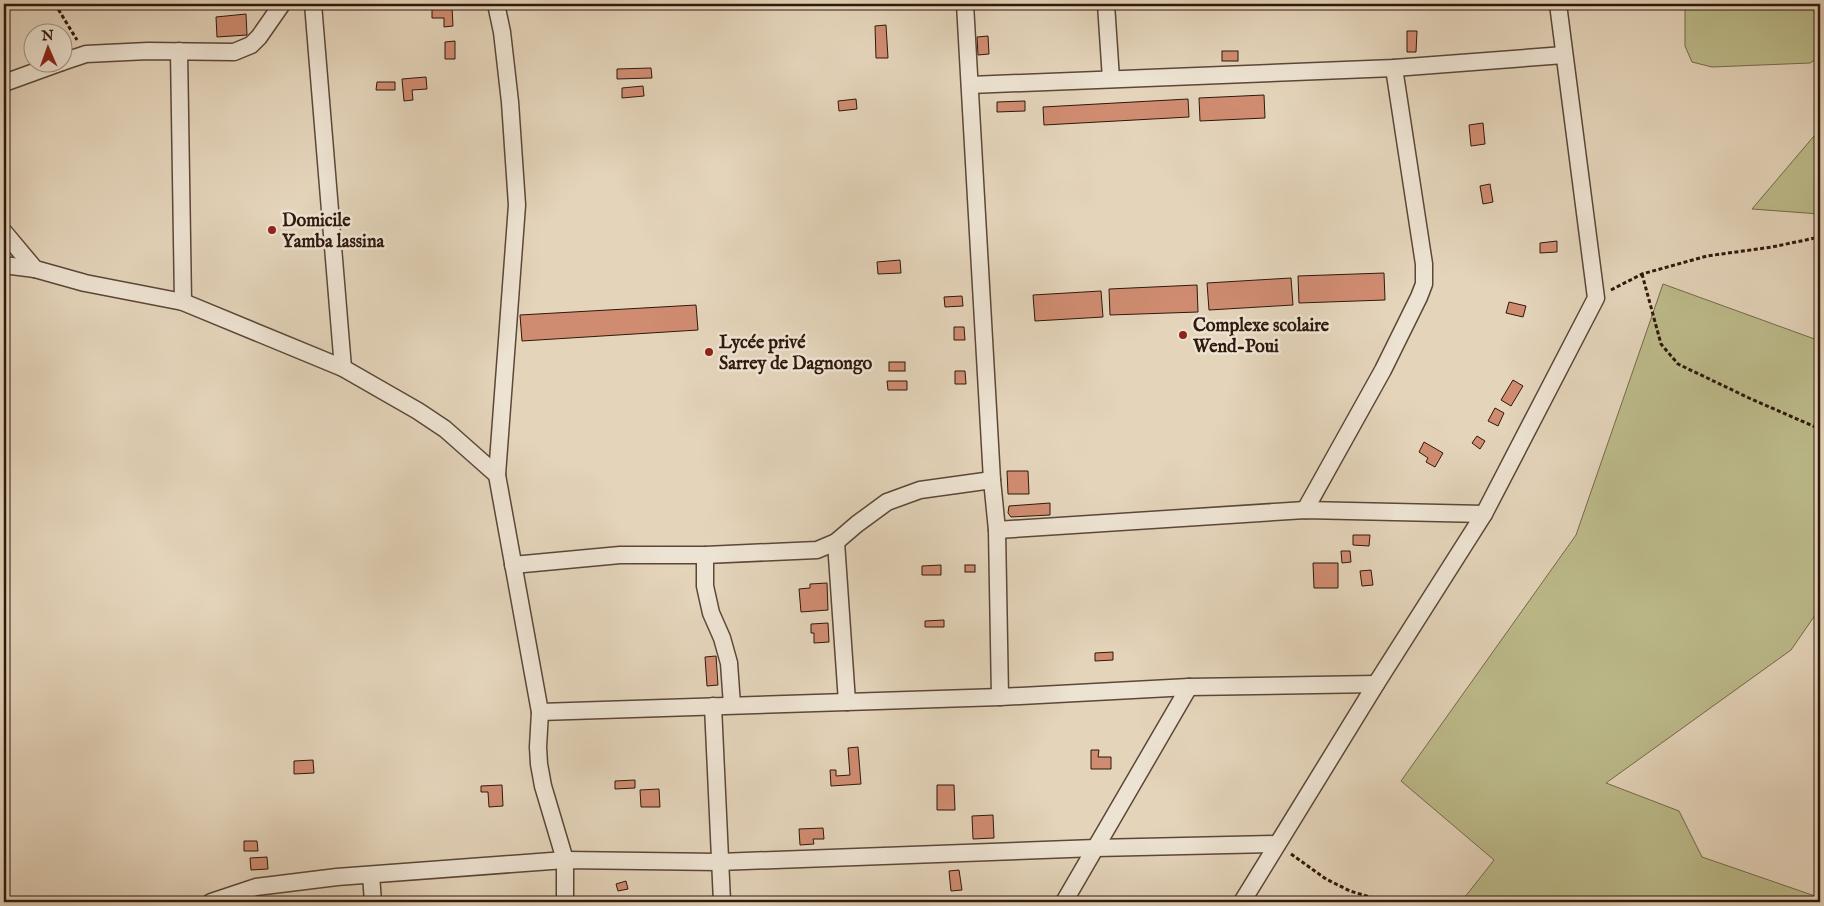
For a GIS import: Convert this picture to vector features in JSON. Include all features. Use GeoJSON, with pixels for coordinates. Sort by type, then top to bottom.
{"type":"FeatureCollection","features":[{"type":"Feature","properties":{"kind":"street"},"geometry":{"type":"LineString","coordinates":[[72,59],[86,54],[234,52],[244,49],[259,37],[282,4]]}},
{"type":"Feature","properties":{"kind":"street"},"geometry":{"type":"LineString","coordinates":[[313,4],[343,368]]}},
{"type":"Feature","properties":{"kind":"street"},"geometry":{"type":"LineString","coordinates":[[496,4],[502,32],[509,94],[517,205],[497,475],[540,712],[539,764],[543,786],[565,860],[565,902]]}},
{"type":"Feature","properties":{"kind":"street"},"geometry":{"type":"LineString","coordinates":[[965,4],[992,480],[997,530],[1000,697]]}},
{"type":"Feature","properties":{"kind":"street"},"geometry":{"type":"LineString","coordinates":[[1106,4],[1111,79]]}},
{"type":"Feature","properties":{"kind":"street"},"geometry":{"type":"LineString","coordinates":[[1242,902],[1376,684],[1484,514],[1596,298],[1558,4]]}},
{"type":"Feature","properties":{"kind":"street"},"geometry":{"type":"LineString","coordinates":[[179,52],[183,302]]}},
{"type":"Feature","properties":{"kind":"street"},"geometry":{"type":"LineString","coordinates":[[970,85],[1394,68],[1564,55]]}},
{"type":"Feature","properties":{"kind":"street"},"geometry":{"type":"LineString","coordinates":[[1306,510],[1383,370],[1424,284],[1424,264],[1394,68]]}},
{"type":"Feature","properties":{"kind":"street"},"geometry":{"type":"LineString","coordinates":[[4,83],[34,72]]}},
{"type":"Feature","properties":{"kind":"street"},"geometry":{"type":"LineString","coordinates":[[4,232],[35,268]]}},
{"type":"Feature","properties":{"kind":"street"},"geometry":{"type":"LineString","coordinates":[[4,265],[35,268],[85,283],[183,302],[343,368],[418,411],[445,430],[497,475]]}},
{"type":"Feature","properties":{"kind":"street"},"geometry":{"type":"LineString","coordinates":[[513,565],[620,555],[705,555],[818,550],[836,542],[887,502],[920,490],[992,480]]}},
{"type":"Feature","properties":{"kind":"street"},"geometry":{"type":"LineString","coordinates":[[997,530],[1306,510],[1484,514]]}},
{"type":"Feature","properties":{"kind":"street"},"geometry":{"type":"LineString","coordinates":[[836,542],[847,702]]}},
{"type":"Feature","properties":{"kind":"street"},"geometry":{"type":"LineString","coordinates":[[705,555],[705,586],[711,613],[722,638],[729,663],[732,705]]}},
{"type":"Feature","properties":{"kind":"street"},"geometry":{"type":"LineString","coordinates":[[540,712],[1000,697],[1189,687],[1376,684]]}},
{"type":"Feature","properties":{"kind":"street"},"geometry":{"type":"LineString","coordinates":[[1064,902],[1189,687]]}},
{"type":"Feature","properties":{"kind":"street"},"geometry":{"type":"LineString","coordinates":[[713,706],[722,902]]}},
{"type":"Feature","properties":{"kind":"street"},"geometry":{"type":"LineString","coordinates":[[211,902],[256,887],[336,877],[565,860],[720,862],[1096,848],[1277,844]]}},
{"type":"Feature","properties":{"kind":"street"},"geometry":{"type":"LineString","coordinates":[[371,875],[372,902]]}},
{"type":"Feature","properties":{"kind":"path"},"geometry":{"type":"LineString","coordinates":[[55,4],[86,54]]}},
{"type":"Feature","properties":{"kind":"path"},"geometry":{"type":"LineString","coordinates":[[1596,298],[1642,274],[1707,256],[1772,247],[1820,237]]}},
{"type":"Feature","properties":{"kind":"path"},"geometry":{"type":"LineString","coordinates":[[1642,274],[1661,344],[1678,364],[1820,429]]}},
{"type":"Feature","properties":{"kind":"path"},"geometry":{"type":"LineString","coordinates":[[1277,844],[1326,879],[1350,890],[1388,902]]}},
{"type":"Feature","properties":{"kind":"shaded area"},"geometry":{"type":"Polygon","coordinates":[[[1685,4],[1820,4],[1820,57],[1810,63],[1712,67],[1692,62],[1685,46],[1685,4]]]}},
{"type":"Feature","properties":{"kind":"shaded area"},"geometry":{"type":"Polygon","coordinates":[[[1820,129],[1820,214],[1752,209],[1820,129]]]}},
{"type":"Feature","properties":{"kind":"shaded area"},"geometry":{"type":"Polygon","coordinates":[[[1663,284],[1820,341],[1820,608],[1791,650],[1606,783],[1679,811],[1702,857],[1815,896],[1814,902],[1461,902],[1494,860],[1401,781],[1576,535],[1663,284]]]}},
{"type":"Feature","properties":{"kind":"building"},"geometry":{"type":"Polygon","coordinates":[[[432,7],[452,7],[453,26],[444,27],[444,18],[432,18],[432,7]]]}},
{"type":"Feature","properties":{"kind":"building"},"geometry":{"type":"Polygon","coordinates":[[[246,14],[247,35],[217,37],[216,17],[246,14]]]}},
{"type":"Feature","properties":{"kind":"building"},"geometry":{"type":"Polygon","coordinates":[[[886,25],[888,58],[876,58],[875,26],[886,25]]]}},
{"type":"Feature","properties":{"kind":"building"},"geometry":{"type":"Polygon","coordinates":[[[1407,31],[1417,31],[1416,52],[1407,52],[1407,31]]]}},
{"type":"Feature","properties":{"kind":"building"},"geometry":{"type":"Polygon","coordinates":[[[988,36],[989,54],[978,55],[977,37],[988,36]]]}},
{"type":"Feature","properties":{"kind":"building"},"geometry":{"type":"Polygon","coordinates":[[[455,41],[455,59],[445,59],[445,42],[455,41]]]}},
{"type":"Feature","properties":{"kind":"building"},"geometry":{"type":"Polygon","coordinates":[[[1222,51],[1238,51],[1238,61],[1222,61],[1222,51]]]}},
{"type":"Feature","properties":{"kind":"building"},"geometry":{"type":"Polygon","coordinates":[[[651,68],[652,78],[617,79],[617,69],[651,68]]]}},
{"type":"Feature","properties":{"kind":"building"},"geometry":{"type":"Polygon","coordinates":[[[426,77],[427,89],[412,90],[413,100],[404,101],[402,79],[426,77]]]}},
{"type":"Feature","properties":{"kind":"building"},"geometry":{"type":"Polygon","coordinates":[[[377,82],[395,82],[395,90],[376,90],[377,82]]]}},
{"type":"Feature","properties":{"kind":"building"},"geometry":{"type":"Polygon","coordinates":[[[643,86],[644,96],[622,98],[622,88],[643,86]]]}},
{"type":"Feature","properties":{"kind":"building"},"geometry":{"type":"Polygon","coordinates":[[[1264,95],[1265,118],[1200,121],[1199,98],[1264,95]]]}},
{"type":"Feature","properties":{"kind":"building"},"geometry":{"type":"Polygon","coordinates":[[[856,99],[857,109],[839,111],[838,101],[856,99]]]}},
{"type":"Feature","properties":{"kind":"building"},"geometry":{"type":"Polygon","coordinates":[[[1188,99],[1189,117],[1044,125],[1043,107],[1188,99]]]}},
{"type":"Feature","properties":{"kind":"building"},"geometry":{"type":"Polygon","coordinates":[[[1025,101],[1025,111],[997,112],[997,102],[1025,101]]]}},
{"type":"Feature","properties":{"kind":"building"},"geometry":{"type":"Polygon","coordinates":[[[1483,123],[1485,144],[1471,146],[1469,125],[1483,123]]]}},
{"type":"Feature","properties":{"kind":"building"},"geometry":{"type":"Polygon","coordinates":[[[1490,184],[1493,202],[1483,204],[1480,186],[1490,184]]]}},
{"type":"Feature","properties":{"kind":"building"},"geometry":{"type":"Polygon","coordinates":[[[1557,241],[1557,252],[1540,253],[1540,243],[1557,241]]]}},
{"type":"Feature","properties":{"kind":"building"},"geometry":{"type":"Polygon","coordinates":[[[900,260],[901,273],[878,274],[877,262],[900,260]]]}},
{"type":"Feature","properties":{"kind":"building"},"geometry":{"type":"Polygon","coordinates":[[[1384,273],[1385,300],[1299,303],[1298,276],[1384,273]]]}},
{"type":"Feature","properties":{"kind":"building"},"geometry":{"type":"Polygon","coordinates":[[[1291,278],[1293,305],[1209,310],[1207,283],[1291,278]]]}},
{"type":"Feature","properties":{"kind":"building"},"geometry":{"type":"Polygon","coordinates":[[[1197,285],[1198,312],[1110,315],[1109,289],[1197,285]]]}},
{"type":"Feature","properties":{"kind":"building"},"geometry":{"type":"Polygon","coordinates":[[[1101,291],[1103,317],[1035,321],[1033,295],[1101,291]]]}},
{"type":"Feature","properties":{"kind":"building"},"geometry":{"type":"Polygon","coordinates":[[[962,296],[963,306],[945,307],[944,297],[962,296]]]}},
{"type":"Feature","properties":{"kind":"building"},"geometry":{"type":"Polygon","coordinates":[[[1509,302],[1526,306],[1523,317],[1506,313],[1509,302]]]}},
{"type":"Feature","properties":{"kind":"building"},"geometry":{"type":"Polygon","coordinates":[[[696,305],[698,330],[522,341],[520,315],[696,305]]]}},
{"type":"Feature","properties":{"kind":"building"},"geometry":{"type":"Polygon","coordinates":[[[954,327],[964,327],[965,340],[954,340],[954,327]]]}},
{"type":"Feature","properties":{"kind":"building"},"geometry":{"type":"Polygon","coordinates":[[[889,362],[905,362],[905,371],[889,371],[889,362]]]}},
{"type":"Feature","properties":{"kind":"building"},"geometry":{"type":"Polygon","coordinates":[[[955,371],[965,371],[966,384],[955,384],[955,371]]]}},
{"type":"Feature","properties":{"kind":"building"},"geometry":{"type":"Polygon","coordinates":[[[1513,380],[1523,386],[1511,406],[1501,400],[1513,380]]]}},
{"type":"Feature","properties":{"kind":"building"},"geometry":{"type":"Polygon","coordinates":[[[887,381],[907,381],[907,390],[888,390],[887,381]]]}},
{"type":"Feature","properties":{"kind":"building"},"geometry":{"type":"Polygon","coordinates":[[[1495,408],[1504,413],[1498,426],[1488,421],[1495,408]]]}},
{"type":"Feature","properties":{"kind":"building"},"geometry":{"type":"Polygon","coordinates":[[[1477,436],[1485,441],[1480,449],[1472,443],[1477,436]]]}},
{"type":"Feature","properties":{"kind":"building"},"geometry":{"type":"Polygon","coordinates":[[[1424,442],[1443,453],[1435,467],[1426,462],[1428,458],[1419,452],[1424,442]]]}},
{"type":"Feature","properties":{"kind":"building"},"geometry":{"type":"Polygon","coordinates":[[[1007,471],[1028,471],[1029,494],[1008,494],[1007,471]]]}},
{"type":"Feature","properties":{"kind":"building"},"geometry":{"type":"Polygon","coordinates":[[[1050,503],[1050,515],[1011,517],[1008,513],[1009,506],[1050,503]]]}},
{"type":"Feature","properties":{"kind":"building"},"geometry":{"type":"Polygon","coordinates":[[[1353,535],[1370,535],[1369,546],[1353,545],[1353,535]]]}},
{"type":"Feature","properties":{"kind":"building"},"geometry":{"type":"Polygon","coordinates":[[[1341,551],[1350,551],[1351,562],[1342,563],[1341,551]]]}},
{"type":"Feature","properties":{"kind":"building"},"geometry":{"type":"Polygon","coordinates":[[[1313,563],[1338,563],[1338,588],[1314,588],[1313,563]]]}},
{"type":"Feature","properties":{"kind":"building"},"geometry":{"type":"Polygon","coordinates":[[[941,565],[941,575],[922,575],[922,566],[941,565]]]}},
{"type":"Feature","properties":{"kind":"building"},"geometry":{"type":"Polygon","coordinates":[[[965,565],[975,565],[975,572],[965,572],[965,565]]]}},
{"type":"Feature","properties":{"kind":"building"},"geometry":{"type":"Polygon","coordinates":[[[1371,570],[1373,585],[1362,586],[1360,571],[1371,570]]]}},
{"type":"Feature","properties":{"kind":"building"},"geometry":{"type":"Polygon","coordinates":[[[827,583],[828,610],[801,612],[799,589],[810,588],[810,584],[827,583]]]}},
{"type":"Feature","properties":{"kind":"building"},"geometry":{"type":"Polygon","coordinates":[[[944,620],[944,627],[925,627],[925,621],[944,620]]]}},
{"type":"Feature","properties":{"kind":"building"},"geometry":{"type":"Polygon","coordinates":[[[828,623],[829,642],[814,643],[814,633],[811,633],[811,624],[828,623]]]}},
{"type":"Feature","properties":{"kind":"building"},"geometry":{"type":"Polygon","coordinates":[[[1113,652],[1113,660],[1095,661],[1095,653],[1113,652]]]}},
{"type":"Feature","properties":{"kind":"building"},"geometry":{"type":"Polygon","coordinates":[[[716,656],[718,685],[707,686],[705,657],[716,656]]]}},
{"type":"Feature","properties":{"kind":"building"},"geometry":{"type":"Polygon","coordinates":[[[858,747],[861,784],[831,786],[830,770],[836,770],[836,776],[850,775],[848,748],[858,747]]]}},
{"type":"Feature","properties":{"kind":"building"},"geometry":{"type":"Polygon","coordinates":[[[1091,750],[1099,750],[1098,757],[1111,757],[1111,769],[1091,769],[1091,750]]]}},
{"type":"Feature","properties":{"kind":"building"},"geometry":{"type":"Polygon","coordinates":[[[313,760],[314,773],[294,774],[294,761],[313,760]]]}},
{"type":"Feature","properties":{"kind":"building"},"geometry":{"type":"Polygon","coordinates":[[[635,780],[635,788],[615,789],[615,781],[635,780]]]}},
{"type":"Feature","properties":{"kind":"building"},"geometry":{"type":"Polygon","coordinates":[[[502,785],[503,806],[489,807],[488,792],[481,792],[481,786],[502,785]]]}},
{"type":"Feature","properties":{"kind":"building"},"geometry":{"type":"Polygon","coordinates":[[[937,785],[954,785],[955,810],[937,810],[937,785]]]}},
{"type":"Feature","properties":{"kind":"building"},"geometry":{"type":"Polygon","coordinates":[[[659,789],[660,807],[641,807],[640,790],[659,789]]]}},
{"type":"Feature","properties":{"kind":"building"},"geometry":{"type":"Polygon","coordinates":[[[993,815],[994,838],[973,839],[972,816],[993,815]]]}},
{"type":"Feature","properties":{"kind":"building"},"geometry":{"type":"Polygon","coordinates":[[[823,828],[824,839],[813,839],[814,844],[800,845],[799,829],[823,828]]]}},
{"type":"Feature","properties":{"kind":"building"},"geometry":{"type":"Polygon","coordinates":[[[244,841],[257,841],[258,851],[244,851],[244,841]]]}},
{"type":"Feature","properties":{"kind":"building"},"geometry":{"type":"Polygon","coordinates":[[[267,857],[268,869],[251,870],[250,858],[267,857]]]}},
{"type":"Feature","properties":{"kind":"building"},"geometry":{"type":"Polygon","coordinates":[[[959,870],[962,890],[951,891],[949,871],[959,870]]]}},
{"type":"Feature","properties":{"kind":"building"},"geometry":{"type":"Polygon","coordinates":[[[626,881],[628,889],[618,891],[616,884],[626,881]]]}},
{"type":"Feature","properties":{"kind":"place","name":"Domicile Yamba lassina"},"geometry":{"type":"Point","coordinates":[272,230]}},
{"type":"Feature","properties":{"kind":"place","name":"Complexe scolaire Wend-Poui"},"geometry":{"type":"Point","coordinates":[1183,335]}},
{"type":"Feature","properties":{"kind":"place","name":"Lycée privé Sarrey de Dagnongo"},"geometry":{"type":"Point","coordinates":[709,352]}}]}
